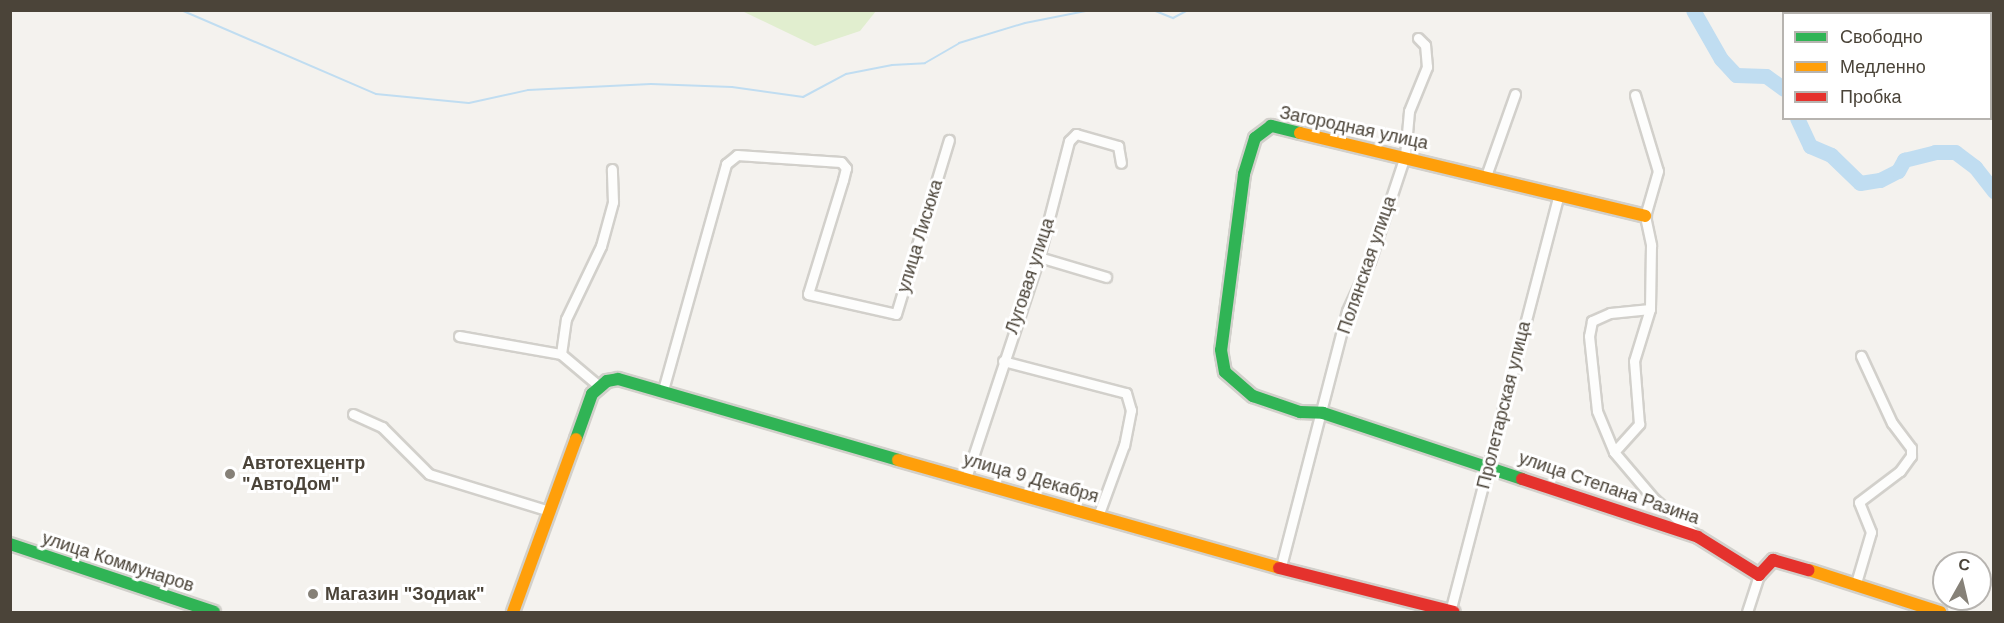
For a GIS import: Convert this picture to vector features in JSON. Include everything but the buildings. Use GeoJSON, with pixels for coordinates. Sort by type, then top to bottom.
{"type":"FeatureCollection","features":[{"type":"Feature","properties":{"kind":"street","name":"Полянская улица"},"geometry":{"type":"LineString","coordinates":[[1281,566],[1323,413],[1347,311],[1370,261],[1405,156],[1409,111],[1427,67],[1425,45],[1418,38]]}},
{"type":"Feature","properties":{"kind":"street"},"geometry":{"type":"LineString","coordinates":[[1486,176],[1515,94]]}},
{"type":"Feature","properties":{"kind":"street"},"geometry":{"type":"LineString","coordinates":[[1614,452],[1639,424],[1634,361],[1650,309],[1651,245],[1645,216],[1658,171],[1635,95]]}},
{"type":"Feature","properties":{"kind":"street","name":"Загородная улица"},"geometry":{"type":"LineString","coordinates":[[1253,396],[1225,372],[1221,350],[1244,174],[1255,138],[1271,126],[1405,156],[1558,197],[1645,216]]}},
{"type":"Feature","properties":{"kind":"street","name":"Луговая улица"},"geometry":{"type":"LineString","coordinates":[[966,478],[1039,257],[1069,141],[1076,134],[1118,146],[1121,163]]}},
{"type":"Feature","properties":{"kind":"street","name":"улица Лисюка"},"geometry":{"type":"LineString","coordinates":[[663,390],[726,164],[737,155],[837,159],[846,168],[808,294],[896,314],[949,140]]}},
{"type":"Feature","properties":{"kind":"street"},"geometry":{"type":"LineString","coordinates":[[561,354],[566,319],[601,246],[613,202],[612,169]]}},
{"type":"Feature","properties":{"kind":"street","name":"Пролетарская улица"},"geometry":{"type":"LineString","coordinates":[[1451,612],[1558,197]]}},
{"type":"Feature","properties":{"kind":"street"},"geometry":{"type":"LineString","coordinates":[[1039,257],[1106,277]]}},
{"type":"Feature","properties":{"kind":"street"},"geometry":{"type":"LineString","coordinates":[[1650,309],[1610,313],[1592,321],[1589,336],[1597,411],[1614,452],[1654,499],[1698,537]]}},
{"type":"Feature","properties":{"kind":"street"},"geometry":{"type":"LineString","coordinates":[[459,336],[561,354],[599,386],[592,394],[513,612]]}},
{"type":"Feature","properties":{"kind":"street"},"geometry":{"type":"LineString","coordinates":[[1856,583],[1871,532],[1859,502],[1863,495],[1900,471],[1911,456],[1911,448],[1887,414],[1861,356]]}},
{"type":"Feature","properties":{"kind":"street"},"geometry":{"type":"LineString","coordinates":[[1003,361],[1126,393],[1131,410],[1124,445],[1098,516]]}},
{"type":"Feature","properties":{"kind":"street","name":"улица 9 Декабря"},"geometry":{"type":"LineString","coordinates":[[599,386],[618,379],[663,390],[1098,516],[1451,612]]}},
{"type":"Feature","properties":{"kind":"street","name":"улица Степана Разина"},"geometry":{"type":"LineString","coordinates":[[1253,396],[1300,412],[1323,413],[1698,537],[1759,575]]}},
{"type":"Feature","properties":{"kind":"street"},"geometry":{"type":"LineString","coordinates":[[353,414],[382,427],[429,474],[549,511]]}},
{"type":"Feature","properties":{"kind":"street","name":"улица Коммунаров"},"geometry":{"type":"LineString","coordinates":[[10,544],[214,612]]}},
{"type":"Feature","properties":{"kind":"street"},"geometry":{"type":"LineString","coordinates":[[1747,612],[1759,575],[1773,560],[1856,583],[1940,612]]}},
{"type":"Feature","properties":{"kind":"green space"},"geometry":{"type":"Polygon","coordinates":[[[742,11],[876,11],[860,31],[815,46],[742,11]]]}},
{"type":"Feature","properties":{"kind":"waterway"},"geometry":{"type":"LineString","coordinates":[[181,10],[376,94],[469,103],[528,90],[651,84],[732,87],[803,97],[846,74],[892,65],[925,63],[959,43],[1025,23],[1091,10]]}},
{"type":"Feature","properties":{"kind":"waterway"},"geometry":{"type":"LineString","coordinates":[[1153,10],[1173,18],[1188,10]]}},
{"type":"Feature","properties":{"kind":"waterway"},"geometry":{"type":"LineString","coordinates":[[1693,10],[1721,59],[1736,75],[1766,76],[1782,88]]}},
{"type":"Feature","properties":{"kind":"waterway"},"geometry":{"type":"LineString","coordinates":[[1798,120],[1810,146],[1831,155],[1860,183],[1880,180],[1898,171],[1904,160],[1935,152],[1955,152],[1975,167],[1994,191]]}},
{"type":"Feature","properties":{"kind":"traffic: fast"},"geometry":{"type":"LineString","coordinates":[[1300,133],[1271,126],[1255,138],[1244,174],[1221,350],[1225,372],[1253,396],[1300,412],[1323,413],[1522,479]]}},
{"type":"Feature","properties":{"kind":"traffic: fast"},"geometry":{"type":"LineString","coordinates":[[576,439],[592,394],[607,381],[618,379],[898,460]]}},
{"type":"Feature","properties":{"kind":"traffic: fast"},"geometry":{"type":"LineString","coordinates":[[10,544],[214,612]]}},
{"type":"Feature","properties":{"kind":"traffic: slow"},"geometry":{"type":"LineString","coordinates":[[1300,133],[1645,216]]}},
{"type":"Feature","properties":{"kind":"traffic: slow"},"geometry":{"type":"LineString","coordinates":[[513,612],[576,439]]}},
{"type":"Feature","properties":{"kind":"traffic: slow"},"geometry":{"type":"LineString","coordinates":[[898,460],[1279,568]]}},
{"type":"Feature","properties":{"kind":"traffic: slow"},"geometry":{"type":"LineString","coordinates":[[1809,570],[1940,612]]}},
{"type":"Feature","properties":{"kind":"traffic: jam"},"geometry":{"type":"LineString","coordinates":[[1522,479],[1698,537],[1759,575],[1773,560],[1809,570]]}},
{"type":"Feature","properties":{"kind":"traffic: jam"},"geometry":{"type":"LineString","coordinates":[[1279,568],[1454,612]]}},
{"type":"Feature","properties":{"kind":"place","name":"Автотехцентр \"АвтоДом\""},"geometry":{"type":"Point","coordinates":[230,474]}},
{"type":"Feature","properties":{"kind":"place","name":"Магазин \"Зодиак\""},"geometry":{"type":"Point","coordinates":[313,594]}}]}
